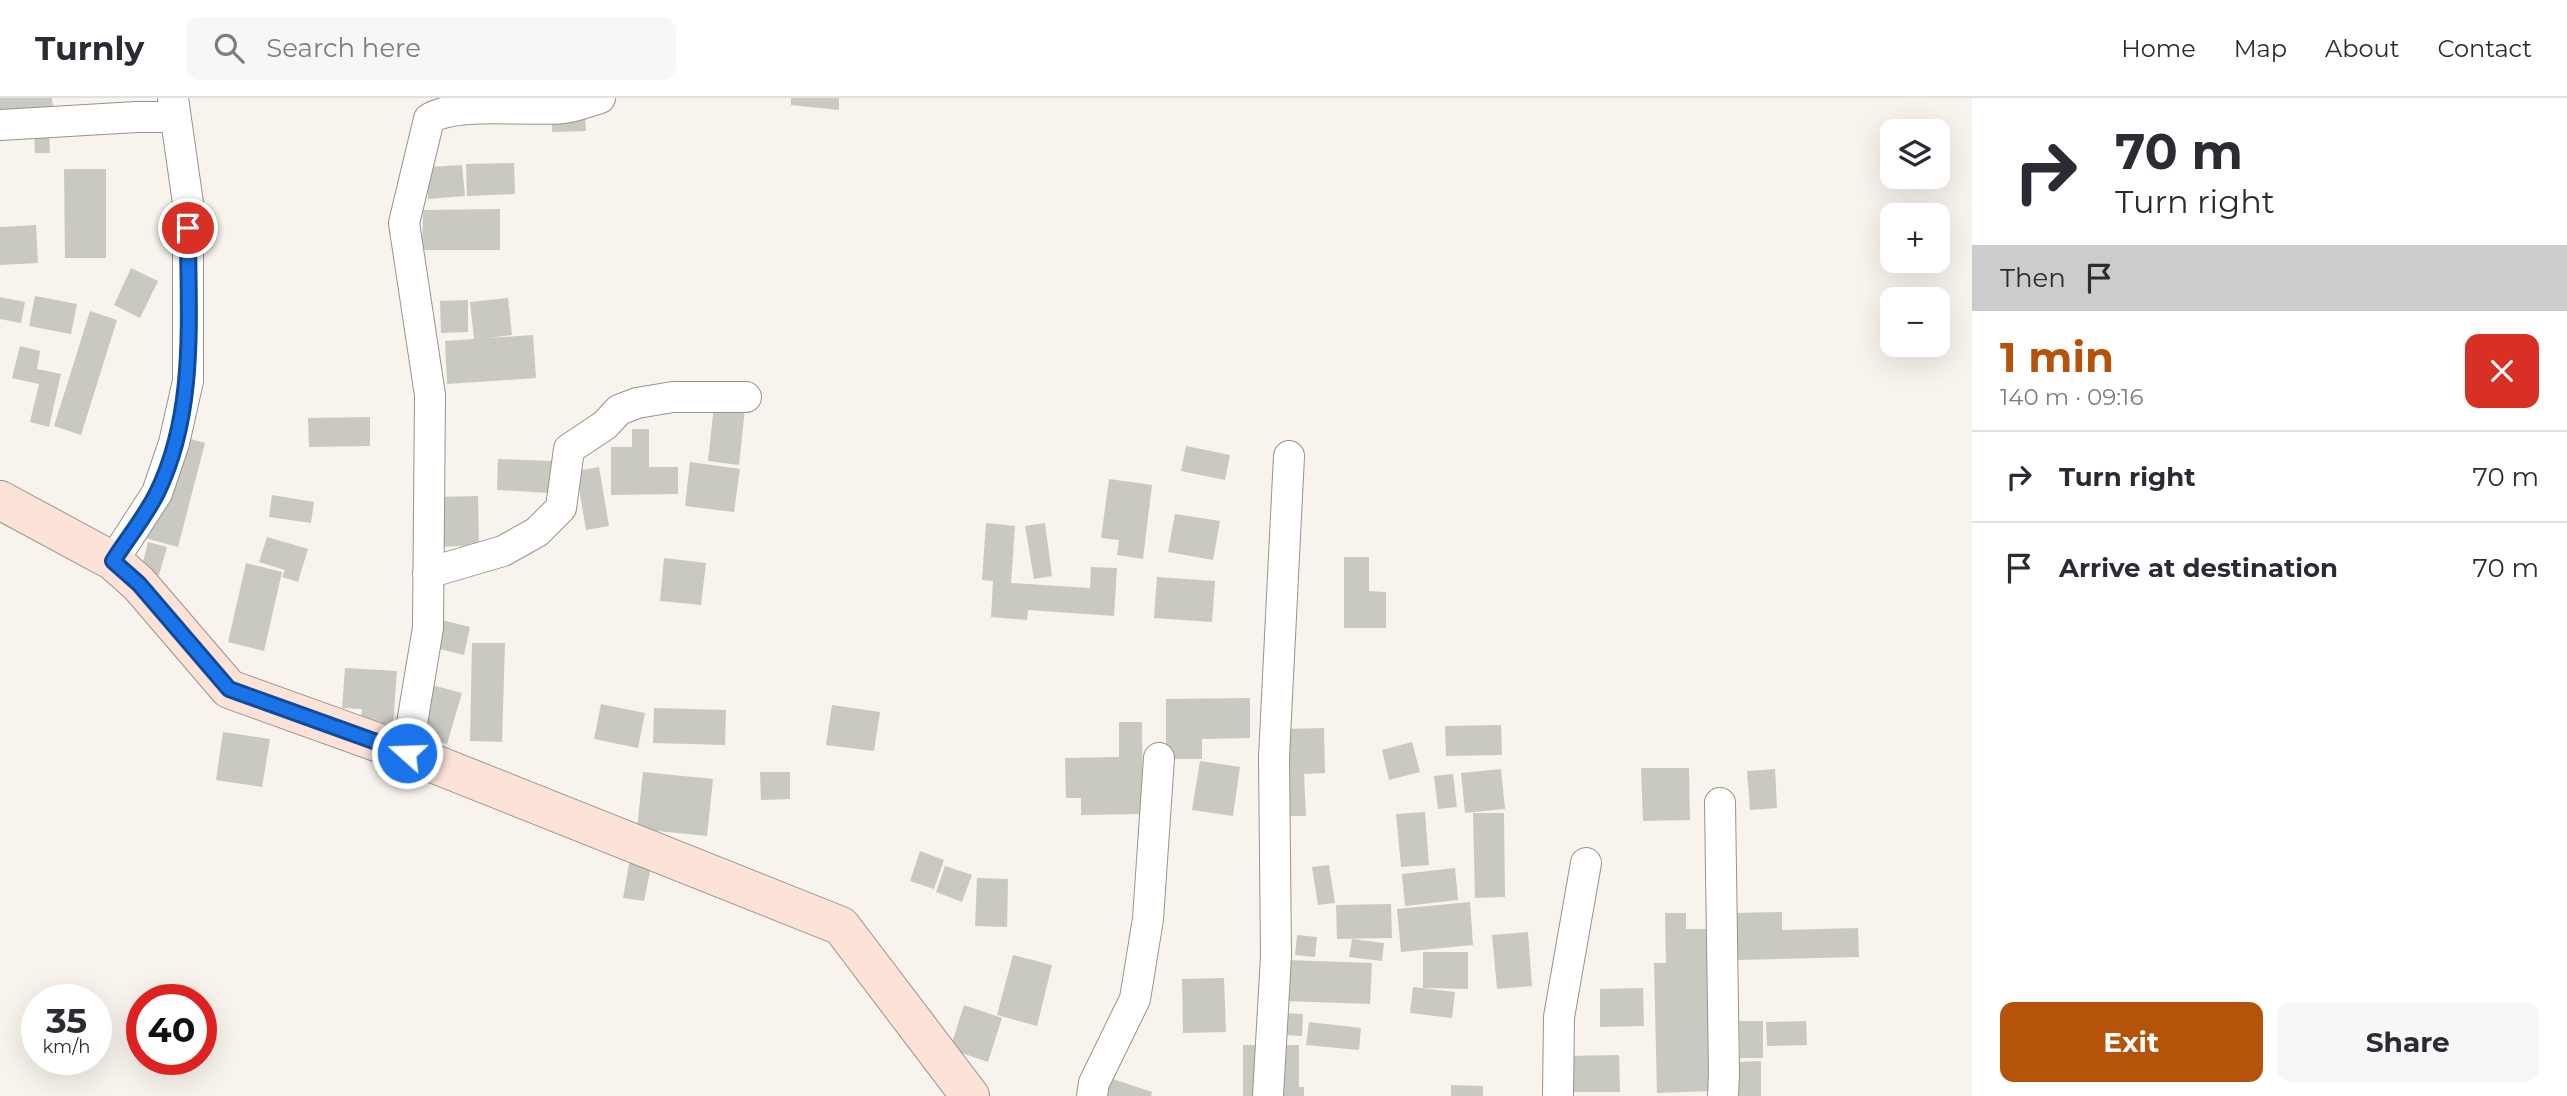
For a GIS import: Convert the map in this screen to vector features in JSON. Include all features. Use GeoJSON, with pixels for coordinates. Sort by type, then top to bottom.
{"type":"FeatureCollection","features":[{"type":"Feature","properties":{"kind":"street"},"geometry":{"type":"LineString","coordinates":[[407,753],[428,628],[430,395],[404,223],[429,119],[439,112],[563,108],[600,98]]}},
{"type":"Feature","properties":{"kind":"street"},"geometry":{"type":"LineString","coordinates":[[0,125],[137,117],[174,108],[188,203],[188,381],[174,443],[157,493],[113,561]]}},
{"type":"Feature","properties":{"kind":"street"},"geometry":{"type":"LineString","coordinates":[[428,573],[503,551],[537,531],[561,508],[569,449],[606,425],[619,410],[637,403],[673,397],[746,397]]}},
{"type":"Feature","properties":{"kind":"street"},"geometry":{"type":"LineString","coordinates":[[1268,1096],[1276,956],[1274,757],[1289,456]]}},
{"type":"Feature","properties":{"kind":"street"},"geometry":{"type":"LineString","coordinates":[[0,500],[113,561],[139,584],[229,689],[407,753],[841,926],[970,1096]]}},
{"type":"Feature","properties":{"kind":"street"},"geometry":{"type":"LineString","coordinates":[[1092,1096],[1094,1083],[1135,999],[1148,919],[1159,758]]}},
{"type":"Feature","properties":{"kind":"street"},"geometry":{"type":"LineString","coordinates":[[1720,803],[1723,1096]]}},
{"type":"Feature","properties":{"kind":"street"},"geometry":{"type":"LineString","coordinates":[[1559,1096],[1559,1017],[1586,863]]}},
{"type":"Feature","properties":{"kind":"building"},"geometry":{"type":"Polygon","coordinates":[[[0,98],[52,98],[54,115],[0,119],[0,98]]]}},
{"type":"Feature","properties":{"kind":"building"},"geometry":{"type":"Polygon","coordinates":[[[791,98],[839,98],[839,110],[791,105],[791,98]]]}},
{"type":"Feature","properties":{"kind":"building"},"geometry":{"type":"Polygon","coordinates":[[[552,115],[585,115],[586,131],[552,132],[552,115]]]}},
{"type":"Feature","properties":{"kind":"building"},"geometry":{"type":"Polygon","coordinates":[[[34,129],[49,129],[50,153],[35,153],[34,129]]]}},
{"type":"Feature","properties":{"kind":"building"},"geometry":{"type":"Polygon","coordinates":[[[514,163],[515,194],[467,196],[466,164],[514,163]]]}},
{"type":"Feature","properties":{"kind":"building"},"geometry":{"type":"Polygon","coordinates":[[[462,165],[465,196],[428,199],[427,167],[462,165]]]}},
{"type":"Feature","properties":{"kind":"building"},"geometry":{"type":"Polygon","coordinates":[[[64,169],[106,169],[106,258],[65,258],[64,169]]]}},
{"type":"Feature","properties":{"kind":"building"},"geometry":{"type":"Polygon","coordinates":[[[500,209],[500,250],[422,250],[423,210],[500,209]]]}},
{"type":"Feature","properties":{"kind":"building"},"geometry":{"type":"Polygon","coordinates":[[[36,225],[38,263],[0,265],[0,227],[36,225]]]}},
{"type":"Feature","properties":{"kind":"building"},"geometry":{"type":"Polygon","coordinates":[[[131,268],[158,281],[140,318],[114,305],[131,268]]]}},
{"type":"Feature","properties":{"kind":"building"},"geometry":{"type":"Polygon","coordinates":[[[35,296],[77,304],[71,334],[29,326],[35,296]]]}},
{"type":"Feature","properties":{"kind":"building"},"geometry":{"type":"Polygon","coordinates":[[[0,297],[25,302],[21,323],[0,319],[0,297]]]}},
{"type":"Feature","properties":{"kind":"building"},"geometry":{"type":"Polygon","coordinates":[[[508,298],[512,335],[488,338],[533,335],[536,378],[447,384],[445,341],[474,339],[470,302],[508,298]]]}},
{"type":"Feature","properties":{"kind":"building"},"geometry":{"type":"Polygon","coordinates":[[[468,300],[468,332],[441,333],[440,301],[468,300]]]}},
{"type":"Feature","properties":{"kind":"building"},"geometry":{"type":"Polygon","coordinates":[[[90,311],[117,320],[81,435],[54,426],[90,311]]]}},
{"type":"Feature","properties":{"kind":"building"},"geometry":{"type":"Polygon","coordinates":[[[20,346],[40,351],[37,369],[61,374],[49,427],[30,422],[39,384],[12,378],[20,346]]]}},
{"type":"Feature","properties":{"kind":"building"},"geometry":{"type":"Polygon","coordinates":[[[714,405],[745,408],[739,465],[708,461],[714,405]]]}},
{"type":"Feature","properties":{"kind":"building"},"geometry":{"type":"Polygon","coordinates":[[[370,417],[370,446],[309,447],[308,418],[370,417]]]}},
{"type":"Feature","properties":{"kind":"building"},"geometry":{"type":"Polygon","coordinates":[[[632,429],[649,429],[649,467],[678,467],[678,494],[611,495],[611,447],[632,447],[632,429]]]}},
{"type":"Feature","properties":{"kind":"building"},"geometry":{"type":"Polygon","coordinates":[[[169,433],[205,443],[178,547],[141,537],[169,433]]]}},
{"type":"Feature","properties":{"kind":"building"},"geometry":{"type":"Polygon","coordinates":[[[1186,446],[1230,455],[1225,480],[1181,471],[1186,446]]]}},
{"type":"Feature","properties":{"kind":"building"},"geometry":{"type":"Polygon","coordinates":[[[498,459],[552,461],[550,493],[497,490],[498,459]]]}},
{"type":"Feature","properties":{"kind":"building"},"geometry":{"type":"Polygon","coordinates":[[[690,462],[740,469],[734,512],[685,506],[690,462]]]}},
{"type":"Feature","properties":{"kind":"building"},"geometry":{"type":"Polygon","coordinates":[[[599,467],[609,526],[586,530],[576,471],[599,467]]]}},
{"type":"Feature","properties":{"kind":"building"},"geometry":{"type":"Polygon","coordinates":[[[1109,479],[1152,485],[1143,559],[1117,555],[1119,540],[1101,538],[1109,479]]]}},
{"type":"Feature","properties":{"kind":"building"},"geometry":{"type":"Polygon","coordinates":[[[272,495],[314,502],[311,523],[269,517],[272,495]]]}},
{"type":"Feature","properties":{"kind":"building"},"geometry":{"type":"Polygon","coordinates":[[[478,496],[479,545],[439,547],[437,497],[478,496]]]}},
{"type":"Feature","properties":{"kind":"building"},"geometry":{"type":"Polygon","coordinates":[[[1175,514],[1220,521],[1213,560],[1168,552],[1175,514]]]}},
{"type":"Feature","properties":{"kind":"building"},"geometry":{"type":"Polygon","coordinates":[[[986,523],[1015,526],[1011,583],[1090,588],[1091,567],[1117,568],[1114,616],[1028,610],[1027,620],[991,617],[993,581],[982,580],[986,523]]]}},
{"type":"Feature","properties":{"kind":"building"},"geometry":{"type":"Polygon","coordinates":[[[1045,523],[1052,576],[1034,579],[1025,526],[1045,523]]]}},
{"type":"Feature","properties":{"kind":"building"},"geometry":{"type":"Polygon","coordinates":[[[267,537],[308,549],[298,582],[282,577],[285,570],[259,562],[267,537]]]}},
{"type":"Feature","properties":{"kind":"building"},"geometry":{"type":"Polygon","coordinates":[[[148,542],[167,547],[159,575],[141,570],[148,542]]]}},
{"type":"Feature","properties":{"kind":"building"},"geometry":{"type":"Polygon","coordinates":[[[1344,557],[1369,557],[1369,591],[1386,592],[1386,628],[1344,628],[1344,557]]]}},
{"type":"Feature","properties":{"kind":"building"},"geometry":{"type":"Polygon","coordinates":[[[664,558],[706,563],[701,605],[660,601],[664,558]]]}},
{"type":"Feature","properties":{"kind":"building"},"geometry":{"type":"Polygon","coordinates":[[[246,563],[282,572],[264,651],[228,642],[246,563]]]}},
{"type":"Feature","properties":{"kind":"building"},"geometry":{"type":"Polygon","coordinates":[[[1157,577],[1215,581],[1212,622],[1154,618],[1157,577]]]}},
{"type":"Feature","properties":{"kind":"building"},"geometry":{"type":"Polygon","coordinates":[[[442,620],[470,627],[464,655],[435,648],[442,620]]]}},
{"type":"Feature","properties":{"kind":"building"},"geometry":{"type":"Polygon","coordinates":[[[472,643],[505,643],[502,742],[470,741],[472,643]]]}},
{"type":"Feature","properties":{"kind":"building"},"geometry":{"type":"Polygon","coordinates":[[[345,668],[397,671],[393,725],[361,723],[362,709],[342,708],[345,668]]]}},
{"type":"Feature","properties":{"kind":"building"},"geometry":{"type":"Polygon","coordinates":[[[432,685],[462,693],[447,744],[418,736],[432,685]]]}},
{"type":"Feature","properties":{"kind":"building"},"geometry":{"type":"Polygon","coordinates":[[[1250,698],[1250,738],[1202,739],[1202,759],[1166,759],[1166,699],[1250,698]]]}},
{"type":"Feature","properties":{"kind":"building"},"geometry":{"type":"Polygon","coordinates":[[[601,704],[645,713],[638,748],[594,739],[601,704]]]}},
{"type":"Feature","properties":{"kind":"building"},"geometry":{"type":"Polygon","coordinates":[[[832,705],[880,712],[874,751],[826,745],[832,705]]]}},
{"type":"Feature","properties":{"kind":"building"},"geometry":{"type":"Polygon","coordinates":[[[654,708],[726,710],[725,745],[653,743],[654,708]]]}},
{"type":"Feature","properties":{"kind":"building"},"geometry":{"type":"Polygon","coordinates":[[[1119,722],[1142,722],[1143,814],[1081,815],[1081,798],[1066,798],[1065,758],[1119,757],[1119,722]]]}},
{"type":"Feature","properties":{"kind":"building"},"geometry":{"type":"Polygon","coordinates":[[[1501,725],[1502,755],[1446,756],[1445,726],[1501,725]]]}},
{"type":"Feature","properties":{"kind":"building"},"geometry":{"type":"Polygon","coordinates":[[[1324,728],[1325,773],[1304,774],[1306,816],[1286,816],[1284,729],[1324,728]]]}},
{"type":"Feature","properties":{"kind":"building"},"geometry":{"type":"Polygon","coordinates":[[[223,732],[270,739],[262,787],[216,780],[223,732]]]}},
{"type":"Feature","properties":{"kind":"building"},"geometry":{"type":"Polygon","coordinates":[[[1412,742],[1420,772],[1389,780],[1382,750],[1412,742]]]}},
{"type":"Feature","properties":{"kind":"building"},"geometry":{"type":"Polygon","coordinates":[[[1200,761],[1240,767],[1233,816],[1192,810],[1200,761]]]}},
{"type":"Feature","properties":{"kind":"building"},"geometry":{"type":"Polygon","coordinates":[[[1641,768],[1689,768],[1690,820],[1643,821],[1641,768]]]}},
{"type":"Feature","properties":{"kind":"building"},"geometry":{"type":"Polygon","coordinates":[[[1501,769],[1505,809],[1465,813],[1461,773],[1501,769]]]}},
{"type":"Feature","properties":{"kind":"building"},"geometry":{"type":"Polygon","coordinates":[[[1775,769],[1777,808],[1750,810],[1747,771],[1775,769]]]}},
{"type":"Feature","properties":{"kind":"building"},"geometry":{"type":"Polygon","coordinates":[[[643,772],[713,779],[707,836],[637,829],[643,772]]]}},
{"type":"Feature","properties":{"kind":"building"},"geometry":{"type":"Polygon","coordinates":[[[760,772],[790,772],[790,799],[761,800],[760,772]]]}},
{"type":"Feature","properties":{"kind":"building"},"geometry":{"type":"Polygon","coordinates":[[[1453,774],[1457,807],[1438,809],[1434,776],[1453,774]]]}},
{"type":"Feature","properties":{"kind":"building"},"geometry":{"type":"Polygon","coordinates":[[[1425,812],[1429,865],[1401,867],[1396,814],[1425,812]]]}},
{"type":"Feature","properties":{"kind":"building"},"geometry":{"type":"Polygon","coordinates":[[[1473,813],[1504,813],[1505,897],[1475,898],[1473,813]]]}},
{"type":"Feature","properties":{"kind":"building"},"geometry":{"type":"Polygon","coordinates":[[[920,851],[944,860],[934,889],[910,881],[920,851]]]}},
{"type":"Feature","properties":{"kind":"building"},"geometry":{"type":"Polygon","coordinates":[[[630,858],[652,862],[644,901],[623,898],[630,858]]]}},
{"type":"Feature","properties":{"kind":"building"},"geometry":{"type":"Polygon","coordinates":[[[1329,865],[1335,903],[1318,905],[1312,867],[1329,865]]]}},
{"type":"Feature","properties":{"kind":"building"},"geometry":{"type":"Polygon","coordinates":[[[945,866],[972,875],[962,902],[936,892],[945,866]]]}},
{"type":"Feature","properties":{"kind":"building"},"geometry":{"type":"Polygon","coordinates":[[[1455,868],[1458,900],[1405,906],[1402,874],[1455,868]]]}},
{"type":"Feature","properties":{"kind":"building"},"geometry":{"type":"Polygon","coordinates":[[[977,878],[1008,879],[1007,927],[975,926],[977,878]]]}},
{"type":"Feature","properties":{"kind":"building"},"geometry":{"type":"Polygon","coordinates":[[[1470,902],[1473,945],[1401,952],[1397,909],[1470,902]]]}},
{"type":"Feature","properties":{"kind":"building"},"geometry":{"type":"Polygon","coordinates":[[[1391,904],[1392,938],[1337,939],[1336,905],[1391,904]]]}},
{"type":"Feature","properties":{"kind":"building"},"geometry":{"type":"Polygon","coordinates":[[[1782,912],[1782,930],[1858,928],[1859,957],[1734,960],[1733,913],[1782,912]]]}},
{"type":"Feature","properties":{"kind":"building"},"geometry":{"type":"Polygon","coordinates":[[[1665,913],[1686,913],[1686,929],[1709,929],[1710,1091],[1657,1093],[1654,963],[1666,963],[1665,913]]]}},
{"type":"Feature","properties":{"kind":"building"},"geometry":{"type":"Polygon","coordinates":[[[1528,932],[1532,986],[1497,989],[1492,935],[1528,932]]]}},
{"type":"Feature","properties":{"kind":"building"},"geometry":{"type":"Polygon","coordinates":[[[1297,935],[1317,937],[1315,957],[1295,955],[1297,935]]]}},
{"type":"Feature","properties":{"kind":"building"},"geometry":{"type":"Polygon","coordinates":[[[1352,939],[1384,943],[1382,961],[1349,957],[1352,939]]]}},
{"type":"Feature","properties":{"kind":"building"},"geometry":{"type":"Polygon","coordinates":[[[1423,952],[1468,952],[1468,989],[1423,988],[1423,952]]]}},
{"type":"Feature","properties":{"kind":"building"},"geometry":{"type":"Polygon","coordinates":[[[1013,955],[1052,965],[1037,1026],[997,1015],[1013,955]]]}},
{"type":"Feature","properties":{"kind":"building"},"geometry":{"type":"Polygon","coordinates":[[[1287,960],[1372,963],[1370,1004],[1285,1001],[1287,960]]]}},
{"type":"Feature","properties":{"kind":"building"},"geometry":{"type":"Polygon","coordinates":[[[1224,978],[1226,1032],[1183,1033],[1182,979],[1224,978]]]}},
{"type":"Feature","properties":{"kind":"building"},"geometry":{"type":"Polygon","coordinates":[[[1413,987],[1455,992],[1452,1018],[1410,1013],[1413,987]]]}},
{"type":"Feature","properties":{"kind":"building"},"geometry":{"type":"Polygon","coordinates":[[[1643,988],[1644,1026],[1600,1027],[1600,989],[1643,988]]]}},
{"type":"Feature","properties":{"kind":"building"},"geometry":{"type":"Polygon","coordinates":[[[964,1005],[1002,1018],[988,1062],[950,1049],[964,1005]]]}},
{"type":"Feature","properties":{"kind":"building"},"geometry":{"type":"Polygon","coordinates":[[[1285,1013],[1303,1014],[1302,1036],[1284,1035],[1285,1013]]]}},
{"type":"Feature","properties":{"kind":"building"},"geometry":{"type":"Polygon","coordinates":[[[1739,1021],[1763,1021],[1763,1058],[1740,1058],[1739,1021]]]}},
{"type":"Feature","properties":{"kind":"building"},"geometry":{"type":"Polygon","coordinates":[[[1806,1021],[1807,1045],[1767,1046],[1766,1022],[1806,1021]]]}},
{"type":"Feature","properties":{"kind":"building"},"geometry":{"type":"Polygon","coordinates":[[[1309,1022],[1361,1028],[1359,1050],[1306,1045],[1309,1022]]]}},
{"type":"Feature","properties":{"kind":"building"},"geometry":{"type":"Polygon","coordinates":[[[1243,1045],[1299,1045],[1299,1087],[1304,1087],[1304,1096],[1243,1096],[1243,1045]]]}},
{"type":"Feature","properties":{"kind":"building"},"geometry":{"type":"Polygon","coordinates":[[[1619,1055],[1620,1092],[1564,1092],[1564,1056],[1619,1055]]]}},
{"type":"Feature","properties":{"kind":"building"},"geometry":{"type":"Polygon","coordinates":[[[1761,1061],[1761,1096],[1735,1096],[1736,1062],[1761,1061]]]}},
{"type":"Feature","properties":{"kind":"building"},"geometry":{"type":"Polygon","coordinates":[[[1110,1078],[1152,1092],[1151,1096],[1103,1096],[1110,1078]]]}},
{"type":"Feature","properties":{"kind":"building"},"geometry":{"type":"Polygon","coordinates":[[[1451,1085],[1483,1086],[1483,1096],[1451,1096],[1451,1085]]]}},
{"type":"Feature","properties":{"kind":"route"},"geometry":{"type":"LineString","coordinates":[[188,228],[188,381],[174,443],[157,493],[113,561],[139,584],[229,689],[407,753]]}}]}
